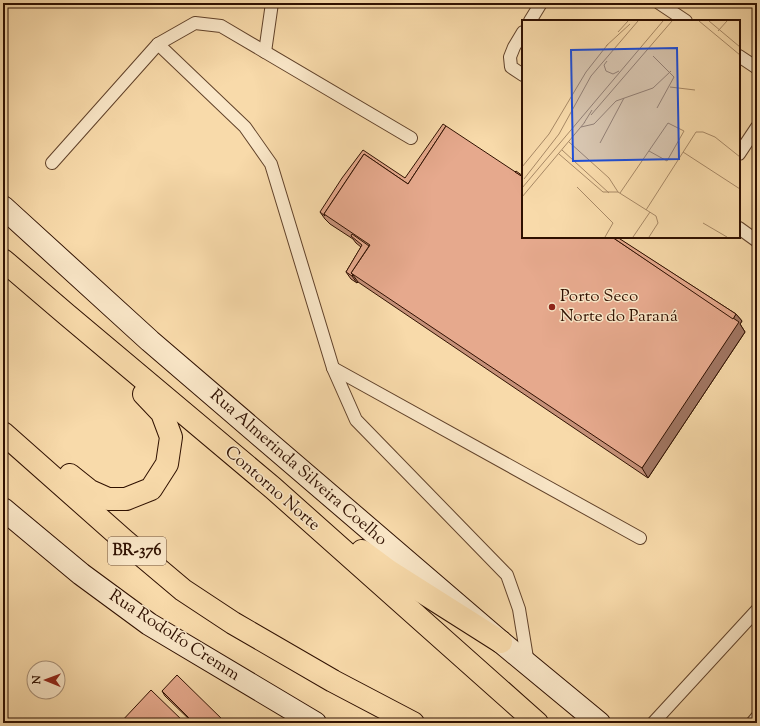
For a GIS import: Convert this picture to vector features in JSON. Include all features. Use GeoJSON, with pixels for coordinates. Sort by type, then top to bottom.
{"type":"FeatureCollection","features":[{"type":"Feature","properties":{"kind":"highway","name":"Contorno Norte"},"geometry":{"type":"LineString","coordinates":[[3,260],[273,488],[537,723]]}},
{"type":"Feature","properties":{"kind":"highway"},"geometry":{"type":"LineString","coordinates":[[3,422],[90,491],[108,499],[126,499],[151,489],[167,464],[171,437],[162,413],[96,348],[66,314]]}},
{"type":"Feature","properties":{"kind":"highway","name":"BR-376"},"geometry":{"type":"LineString","coordinates":[[3,433],[126,542],[183,590],[233,623],[333,681],[413,723]]}},
{"type":"Feature","properties":{"kind":"highway"},"geometry":{"type":"LineString","coordinates":[[273,488],[389,571],[501,642]]}},
{"type":"Feature","properties":{"kind":"street","name":"Rua Almerinda Silveira Coelho"},"geometry":{"type":"LineString","coordinates":[[3,207],[150,342],[528,665],[599,723]]}},
{"type":"Feature","properties":{"kind":"street","name":"Rua Rodolfo Cremm"},"geometry":{"type":"LineString","coordinates":[[3,509],[81,574],[149,624],[315,723]]}},
{"type":"Feature","properties":{"kind":"lane"},"geometry":{"type":"LineString","coordinates":[[265,52],[272,3]]}},
{"type":"Feature","properties":{"kind":"lane"},"geometry":{"type":"LineString","coordinates":[[531,20],[541,3]]}},
{"type":"Feature","properties":{"kind":"lane"},"geometry":{"type":"LineString","coordinates":[[660,3],[685,20]]}},
{"type":"Feature","properties":{"kind":"lane"},"geometry":{"type":"LineString","coordinates":[[52,163],[158,44],[195,23],[221,26],[411,138]]}},
{"type":"Feature","properties":{"kind":"lane"},"geometry":{"type":"LineString","coordinates":[[522,34],[510,57],[511,67],[522,74]]}},
{"type":"Feature","properties":{"kind":"lane"},"geometry":{"type":"LineString","coordinates":[[158,44],[245,127],[271,164],[333,368],[356,420],[506,576],[519,609],[528,665]]}},
{"type":"Feature","properties":{"kind":"lane"},"geometry":{"type":"LineString","coordinates":[[740,57],[757,68]]}},
{"type":"Feature","properties":{"kind":"lane"},"geometry":{"type":"LineString","coordinates":[[740,152],[757,127]]}},
{"type":"Feature","properties":{"kind":"lane"},"geometry":{"type":"LineString","coordinates":[[740,229],[757,241]]}},
{"type":"Feature","properties":{"kind":"lane"},"geometry":{"type":"LineString","coordinates":[[333,368],[640,538]]}},
{"type":"Feature","properties":{"kind":"lane"},"geometry":{"type":"LineString","coordinates":[[653,723],[757,610]]}},
{"type":"Feature","properties":{"kind":"lane"},"geometry":{"type":"LineString","coordinates":[[752,723],[757,717]]}},
{"type":"Feature","properties":{"kind":"building"},"geometry":{"type":"Polygon","coordinates":[[[443,124],[446,126],[408,184],[364,154],[324,214],[325,216],[320,212],[342,178],[363,150],[405,178],[443,124]]]}},
{"type":"Feature","properties":{"kind":"building","name":"Porto Seco Norte do Paraná"},"geometry":{"type":"Polygon","coordinates":[[[446,126],[522,176],[522,238],[613,238],[739,322],[642,468],[351,273],[370,245],[324,214],[364,154],[408,184],[446,126]]]}},
{"type":"Feature","properties":{"kind":"building"},"geometry":{"type":"Polygon","coordinates":[[[352,234],[369,246],[351,273],[353,275],[352,276],[346,272],[362,245],[351,236],[352,234]]]}},
{"type":"Feature","properties":{"kind":"building"},"geometry":{"type":"Polygon","coordinates":[[[613,238],[619,238],[736,314],[733,319],[613,238]]]}},
{"type":"Feature","properties":{"kind":"building"},"geometry":{"type":"Polygon","coordinates":[[[177,675],[226,723],[194,723],[162,691],[177,675]]]}},
{"type":"Feature","properties":{"kind":"building"},"geometry":{"type":"Polygon","coordinates":[[[151,690],[185,723],[120,723],[151,690]]]}},
{"type":"Feature","properties":{"kind":"place","name":"Porto Seco Norte do Paraná"},"geometry":{"type":"Point","coordinates":[552,307]}}]}
